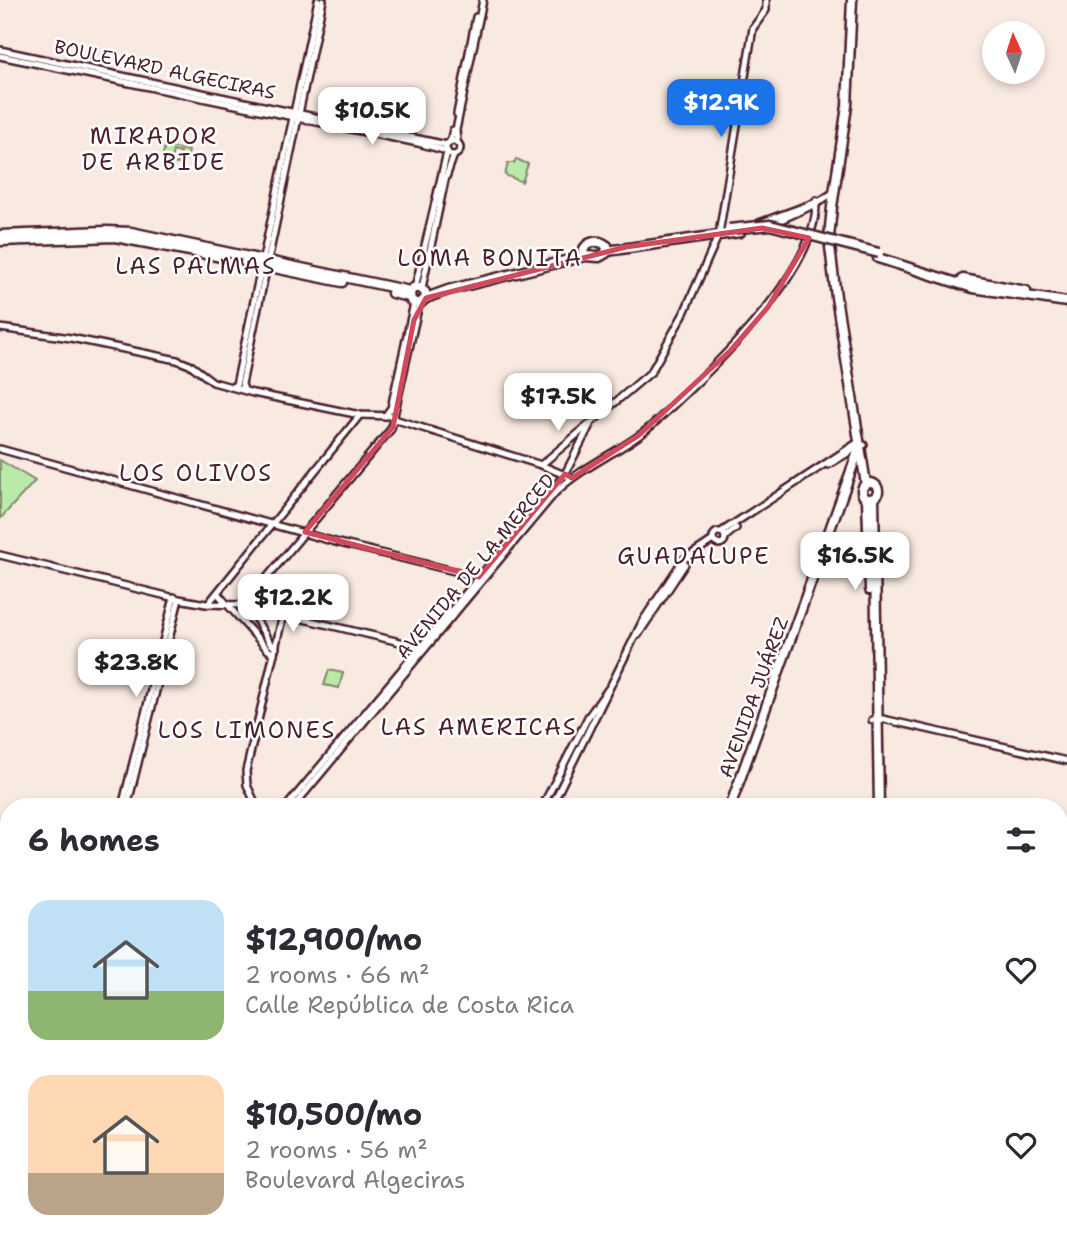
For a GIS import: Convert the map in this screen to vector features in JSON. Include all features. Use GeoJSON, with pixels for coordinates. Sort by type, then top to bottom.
{"type":"FeatureCollection","features":[{"type":"Feature","properties":{"kind":"main road"},"geometry":{"type":"LineString","coordinates":[[855,0],[849,117],[830,219],[830,246],[866,485],[862,495],[870,499]]}},
{"type":"Feature","properties":{"kind":"main road"},"geometry":{"type":"LineString","coordinates":[[836,191],[832,239],[846,313],[860,444]]}},
{"type":"Feature","properties":{"kind":"main road"},"geometry":{"type":"LineString","coordinates":[[0,236],[122,237],[418,295],[584,253],[599,257],[607,248],[771,225],[879,256],[973,288],[1067,300]]}},
{"type":"Feature","properties":{"kind":"main road"},"geometry":{"type":"LineString","coordinates":[[722,231],[765,228],[879,256]]}},
{"type":"Feature","properties":{"kind":"main road"},"geometry":{"type":"LineString","coordinates":[[0,241],[80,235]]}},
{"type":"Feature","properties":{"kind":"main road"},"geometry":{"type":"LineString","coordinates":[[584,253],[586,246],[594,242],[601,242],[607,248]]}},
{"type":"Feature","properties":{"kind":"main road","name":"AVENIDA JUÁREZ"},"geometry":{"type":"LineString","coordinates":[[731,798],[860,444]]}},
{"type":"Feature","properties":{"kind":"main road","name":"AVENIDA JUÁREZ"},"geometry":{"type":"LineString","coordinates":[[731,798],[860,444]]}},
{"type":"Feature","properties":{"kind":"main road"},"geometry":{"type":"LineString","coordinates":[[845,486],[866,485],[877,488],[878,493],[870,499]]}},
{"type":"Feature","properties":{"kind":"main road"},"geometry":{"type":"LineString","coordinates":[[870,499],[877,798]]}},
{"type":"Feature","properties":{"kind":"street"},"geometry":{"type":"LineString","coordinates":[[238,387],[321,0]]}},
{"type":"Feature","properties":{"kind":"street"},"geometry":{"type":"LineString","coordinates":[[384,417],[391,408],[445,180],[481,0]]}},
{"type":"Feature","properties":{"kind":"street"},"geometry":{"type":"LineString","coordinates":[[541,465],[651,372],[684,313],[722,231],[752,32],[766,10],[766,0]]}},
{"type":"Feature","properties":{"kind":"street","name":"BOULEVARD ALGECIRAS"},"geometry":{"type":"LineString","coordinates":[[0,50],[296,116]]}},
{"type":"Feature","properties":{"kind":"street","name":"BOULEVARD ALGECIRAS"},"geometry":{"type":"LineString","coordinates":[[0,56],[450,148]]}},
{"type":"Feature","properties":{"kind":"street"},"geometry":{"type":"LineString","coordinates":[[765,228],[836,191]]}},
{"type":"Feature","properties":{"kind":"street"},"geometry":{"type":"LineString","coordinates":[[722,231],[764,222],[818,201]]}},
{"type":"Feature","properties":{"kind":"street","name":"AVENIDA DE LA MERCED"},"geometry":{"type":"LineString","coordinates":[[299,798],[555,493],[572,478],[645,432],[736,344],[768,307],[799,257],[811,233],[818,201]]}},
{"type":"Feature","properties":{"kind":"street"},"geometry":{"type":"LineString","coordinates":[[246,606],[389,433],[418,295]]}},
{"type":"Feature","properties":{"kind":"street"},"geometry":{"type":"LineString","coordinates":[[0,328],[71,338],[177,360],[192,366],[209,380],[360,415],[390,416],[541,465],[572,478]]}},
{"type":"Feature","properties":{"kind":"street"},"geometry":{"type":"LineString","coordinates":[[208,604],[360,415]]}},
{"type":"Feature","properties":{"kind":"street","name":"AVENIDA DE LA MERCED"},"geometry":{"type":"LineString","coordinates":[[299,798],[565,474],[591,422]]}},
{"type":"Feature","properties":{"kind":"street"},"geometry":{"type":"LineString","coordinates":[[715,541],[714,534],[723,534],[860,444]]}},
{"type":"Feature","properties":{"kind":"street"},"geometry":{"type":"LineString","coordinates":[[0,449],[479,577]]}},
{"type":"Feature","properties":{"kind":"street"},"geometry":{"type":"LineString","coordinates":[[547,798],[610,687],[642,622],[683,560],[715,541],[723,542],[723,534]]}},
{"type":"Feature","properties":{"kind":"street"},"geometry":{"type":"LineString","coordinates":[[0,555],[176,598],[208,604],[246,606],[421,648]]}},
{"type":"Feature","properties":{"kind":"street"},"geometry":{"type":"LineString","coordinates":[[218,594],[262,644],[275,651]]}},
{"type":"Feature","properties":{"kind":"street"},"geometry":{"type":"LineString","coordinates":[[127,798],[176,598]]}},
{"type":"Feature","properties":{"kind":"street"},"geometry":{"type":"LineString","coordinates":[[246,606],[275,651]]}},
{"type":"Feature","properties":{"kind":"street"},"geometry":{"type":"LineString","coordinates":[[252,798],[246,771],[283,615]]}},
{"type":"Feature","properties":{"kind":"street"},"geometry":{"type":"LineString","coordinates":[[555,798],[591,718]]}},
{"type":"Feature","properties":{"kind":"street"},"geometry":{"type":"LineString","coordinates":[[875,719],[1067,761]]}},
{"type":"Feature","properties":{"kind":"highlighted area"},"geometry":{"type":"Polygon","coordinates":[[[762,228],[809,238],[768,307],[731,350],[638,436],[572,478],[565,474],[479,577],[305,532],[393,427],[414,320],[426,298],[626,247],[762,228]]]}},
{"type":"Feature","properties":{"kind":"green space"},"geometry":{"type":"Polygon","coordinates":[[[165,146],[189,151],[187,159],[180,157],[181,153],[173,151],[171,159],[178,161],[178,164],[172,163],[169,169],[171,160],[162,158],[165,146]]]}},
{"type":"Feature","properties":{"kind":"green space"},"geometry":{"type":"Polygon","coordinates":[[[516,159],[528,164],[522,182],[505,175],[508,163],[514,163],[516,159]]]}},
{"type":"Feature","properties":{"kind":"green space"},"geometry":{"type":"Polygon","coordinates":[[[0,460],[35,481],[0,519],[0,460]]]}},
{"type":"Feature","properties":{"kind":"green space"},"geometry":{"type":"Polygon","coordinates":[[[329,670],[343,673],[339,688],[324,685],[329,670]]]}},
{"type":"Feature","properties":{"kind":"district","name":"MIRADOR DE ARBIDE"},"geometry":{"type":"Point","coordinates":[154,149]}},
{"type":"Feature","properties":{"kind":"district","name":"LOMA BONITA"},"geometry":{"type":"Point","coordinates":[490,258]}},
{"type":"Feature","properties":{"kind":"district","name":"LAS PALMAS"},"geometry":{"type":"Point","coordinates":[196,266]}},
{"type":"Feature","properties":{"kind":"district","name":"LOS OLIVOS"},"geometry":{"type":"Point","coordinates":[196,473]}},
{"type":"Feature","properties":{"kind":"district","name":"GUADALUPE"},"geometry":{"type":"Point","coordinates":[694,556]}},
{"type":"Feature","properties":{"kind":"district","name":"LAS AMERICAS"},"geometry":{"type":"Point","coordinates":[479,727]}},
{"type":"Feature","properties":{"kind":"district","name":"LOS LIMONES"},"geometry":{"type":"Point","coordinates":[247,730]}}]}
